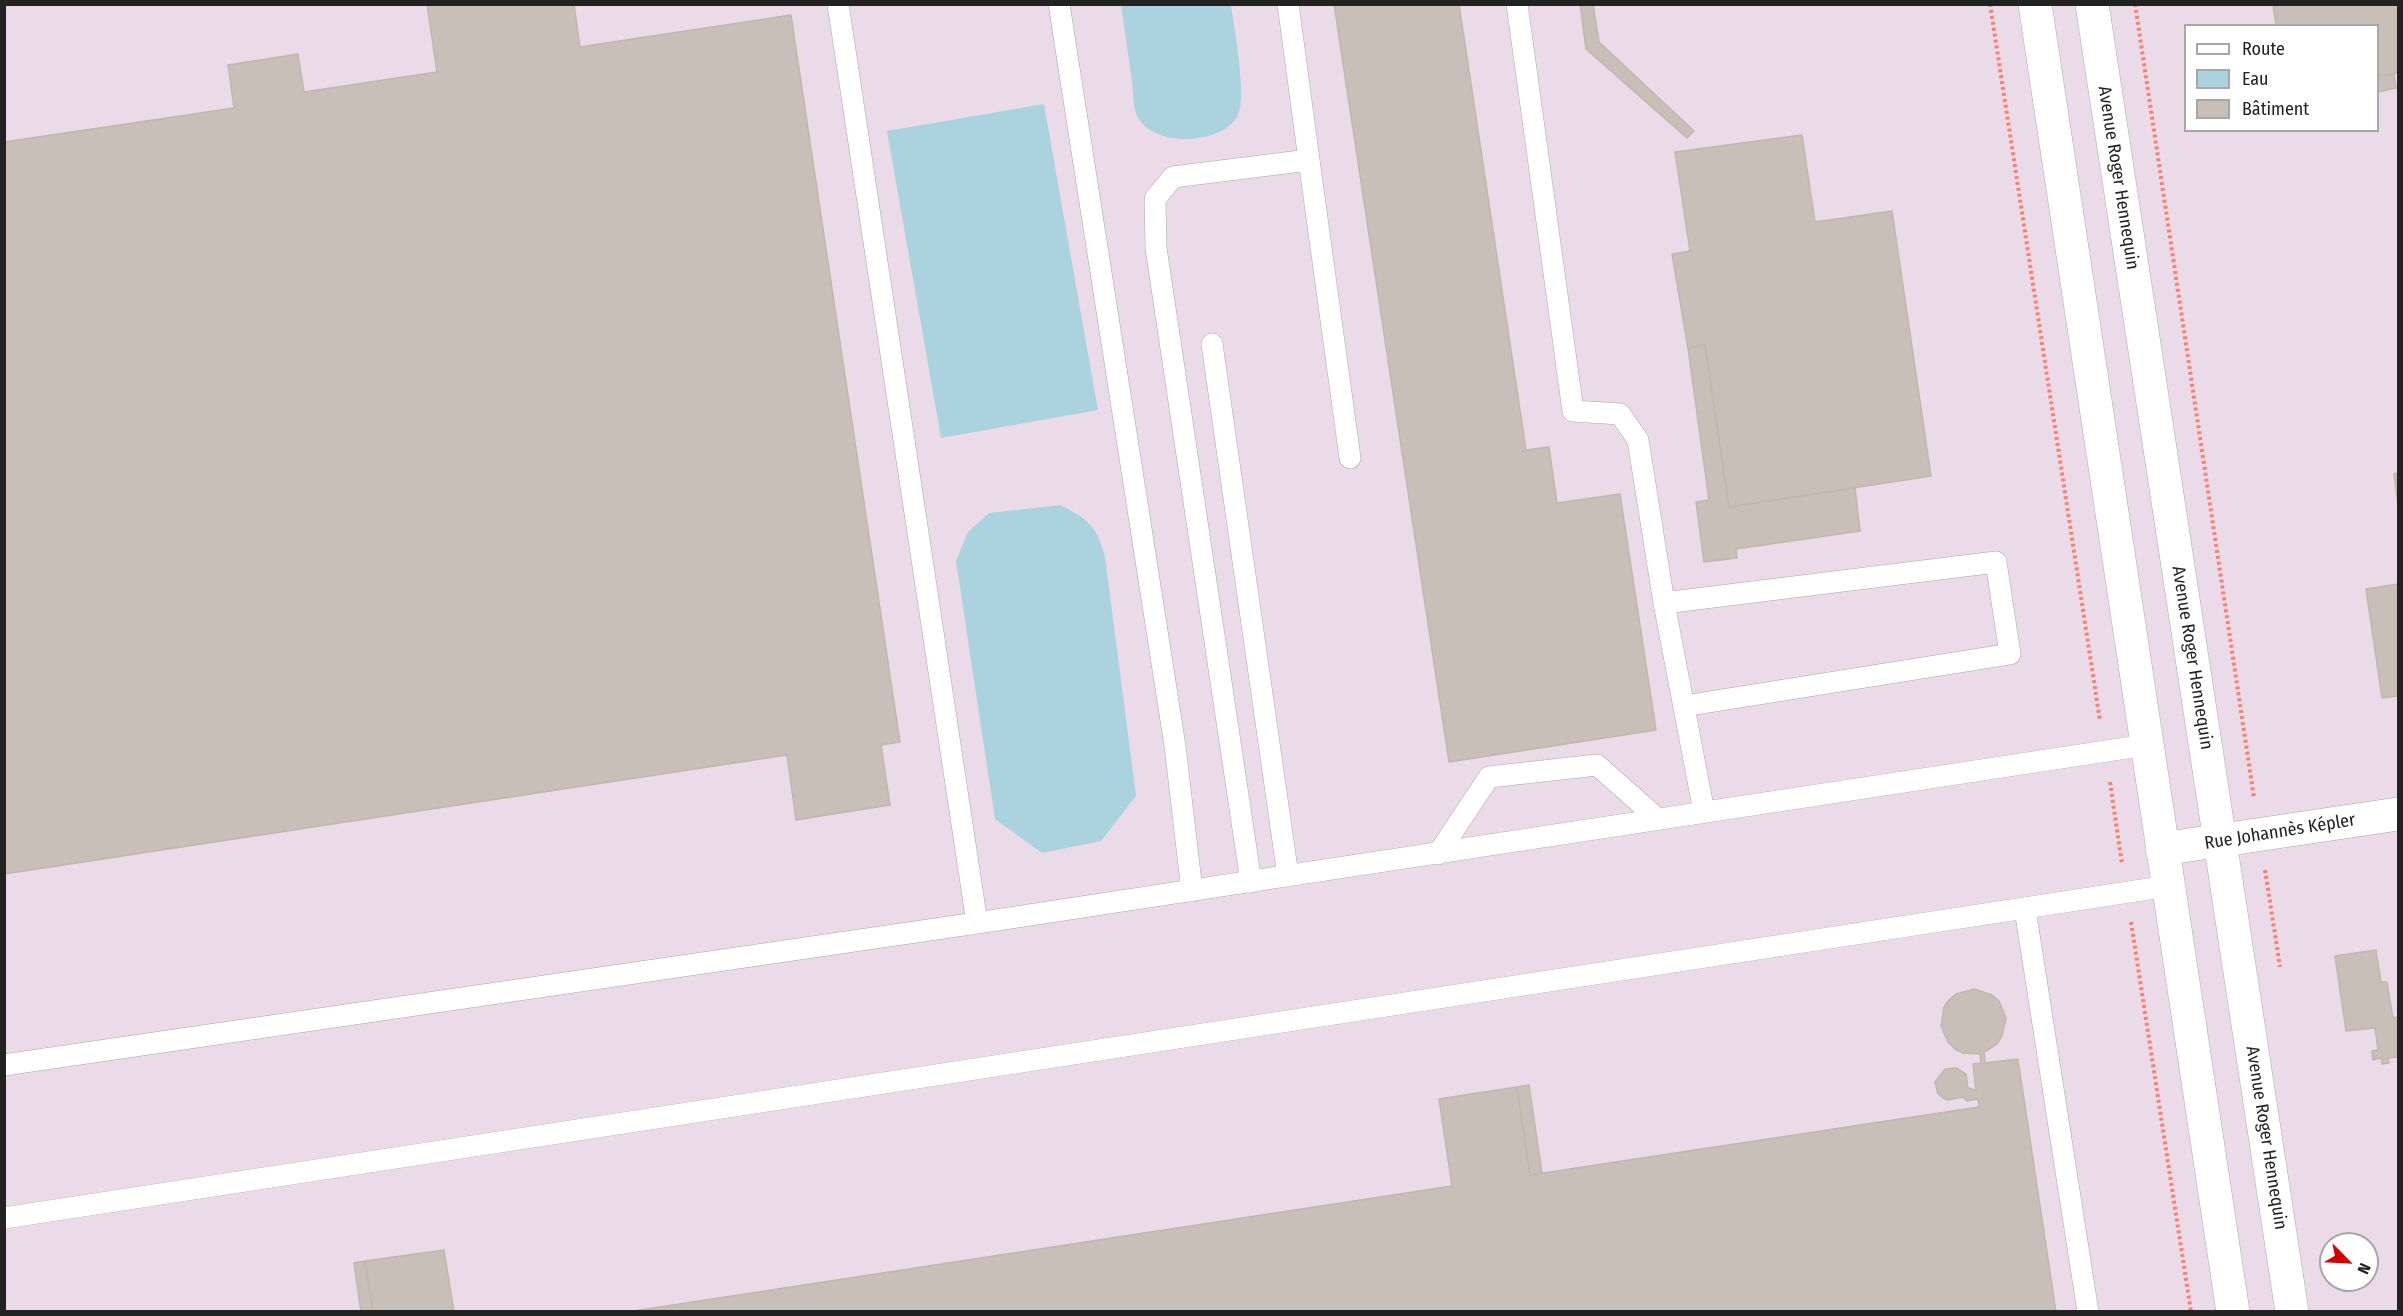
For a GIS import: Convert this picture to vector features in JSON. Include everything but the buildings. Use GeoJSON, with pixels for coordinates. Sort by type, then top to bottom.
{"type":"FeatureCollection","features":[{"type":"Feature","properties":{"kind":"street"},"geometry":{"type":"LineString","coordinates":[[2035,4],[2233,1311]]}},
{"type":"Feature","properties":{"kind":"street","name":"Avenue Roger Hennequin"},"geometry":{"type":"LineString","coordinates":[[2092,4],[2292,1311]]}},
{"type":"Feature","properties":{"kind":"street","name":"Rue Johannès Képler"},"geometry":{"type":"LineString","coordinates":[[2162,849],[2398,814]]}},
{"type":"Feature","properties":{"kind":"lane"},"geometry":{"type":"LineString","coordinates":[[838,4],[977,923]]}},
{"type":"Feature","properties":{"kind":"lane"},"geometry":{"type":"LineString","coordinates":[[1059,4],[1175,746],[1192,891]]}},
{"type":"Feature","properties":{"kind":"lane"},"geometry":{"type":"LineString","coordinates":[[1288,4],[1350,458]]}},
{"type":"Feature","properties":{"kind":"lane"},"geometry":{"type":"LineString","coordinates":[[1517,4],[1573,411],[1620,414],[1638,440],[1664,603],[1704,812]]}},
{"type":"Feature","properties":{"kind":"lane"},"geometry":{"type":"LineString","coordinates":[[1251,882],[1156,248],[1155,199],[1173,177],[1309,160]]}},
{"type":"Feature","properties":{"kind":"lane"},"geometry":{"type":"LineString","coordinates":[[1212,344],[1288,876]]}},
{"type":"Feature","properties":{"kind":"lane"},"geometry":{"type":"LineString","coordinates":[[1664,603],[1996,562],[2010,654],[1684,706]]}},
{"type":"Feature","properties":{"kind":"lane"},"geometry":{"type":"LineString","coordinates":[[4,1065],[1192,891],[2146,745]]}},
{"type":"Feature","properties":{"kind":"lane"},"geometry":{"type":"LineString","coordinates":[[1438,854],[1490,777],[1597,765],[1658,819]]}},
{"type":"Feature","properties":{"kind":"lane"},"geometry":{"type":"LineString","coordinates":[[4,1218],[2168,886]]}},
{"type":"Feature","properties":{"kind":"lane"},"geometry":{"type":"LineString","coordinates":[[2025,909],[2088,1311]]}},
{"type":"Feature","properties":{"kind":"path"},"geometry":{"type":"LineString","coordinates":[[1990,4],[2191,1311]]}},
{"type":"Feature","properties":{"kind":"path"},"geometry":{"type":"LineString","coordinates":[[2135,4],[2281,975]]}},
{"type":"Feature","properties":{"kind":"shaded area"},"geometry":{"type":"Polygon","coordinates":[[[5,5],[2398,5],[2398,1311],[5,1312],[5,5]]]}},
{"type":"Feature","properties":{"kind":"water"},"geometry":{"type":"Polygon","coordinates":[[[1121,5],[1231,5],[1241,95],[1237,117],[1228,127],[1216,134],[1185,139],[1154,132],[1143,124],[1134,106],[1121,5]]]}},
{"type":"Feature","properties":{"kind":"water"},"geometry":{"type":"Polygon","coordinates":[[[1044,104],[1098,410],[941,438],[887,131],[1044,104]]]}},
{"type":"Feature","properties":{"kind":"water"},"geometry":{"type":"Polygon","coordinates":[[[1060,505],[1090,525],[1099,538],[1105,557],[1136,796],[1101,841],[1042,853],[995,819],[956,561],[968,532],[989,513],[1060,505]]]}}]}
